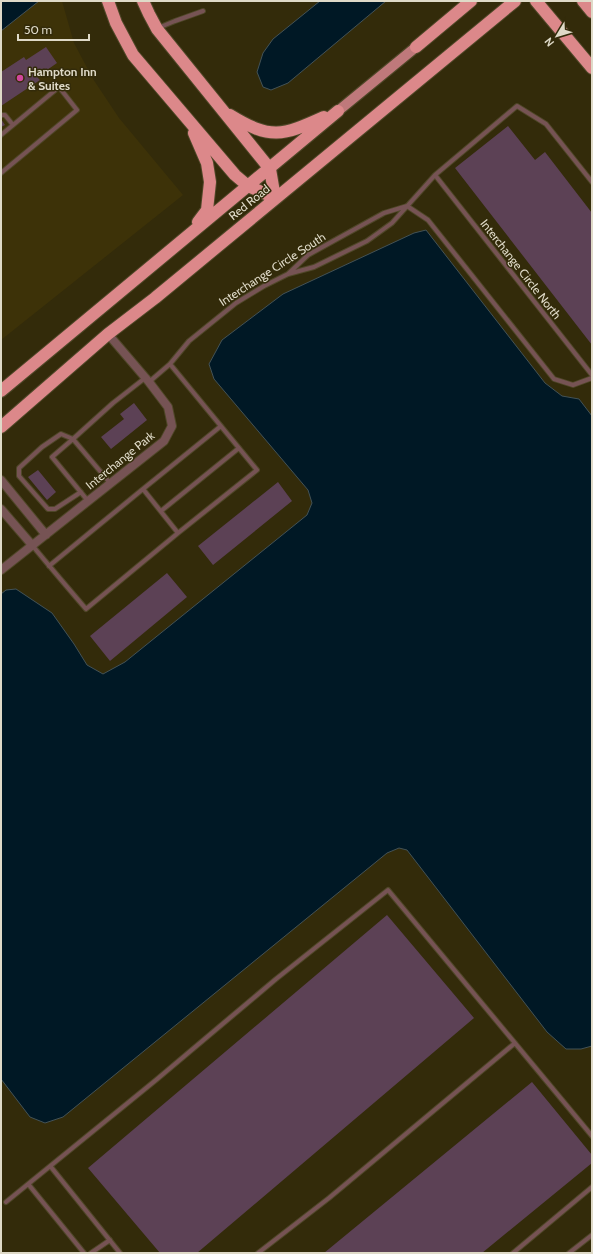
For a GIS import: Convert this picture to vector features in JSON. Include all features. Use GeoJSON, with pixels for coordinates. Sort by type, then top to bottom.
{"type":"FeatureCollection","features":[{"type":"Feature","properties":{"kind":"highway"},"geometry":{"type":"LineString","coordinates":[[108,1],[116,23],[133,55],[235,175],[248,186],[276,198]]}},
{"type":"Feature","properties":{"kind":"highway"},"geometry":{"type":"LineString","coordinates":[[144,1],[157,29],[270,169],[276,198]]}},
{"type":"Feature","properties":{"kind":"highway","name":"Red Road"},"geometry":{"type":"LineString","coordinates":[[416,47],[471,1]]}},
{"type":"Feature","properties":{"kind":"highway","name":"Red Road"},"geometry":{"type":"LineString","coordinates":[[1,427],[108,334],[516,1]]}},
{"type":"Feature","properties":{"kind":"highway"},"geometry":{"type":"LineString","coordinates":[[536,1],[592,68]]}},
{"type":"Feature","properties":{"kind":"highway"},"geometry":{"type":"LineString","coordinates":[[583,1],[592,12]]}},
{"type":"Feature","properties":{"kind":"highway"},"geometry":{"type":"LineString","coordinates":[[224,111],[241,122],[260,130],[277,133],[302,128],[338,111]]}},
{"type":"Feature","properties":{"kind":"highway","name":"Red Road"},"geometry":{"type":"LineString","coordinates":[[1,391],[338,111]]}},
{"type":"Feature","properties":{"kind":"highway"},"geometry":{"type":"LineString","coordinates":[[190,121],[207,163],[210,182],[207,210],[190,233]]}},
{"type":"Feature","properties":{"kind":"main road","name":"Red Road"},"geometry":{"type":"LineString","coordinates":[[338,111],[416,47]]}},
{"type":"Feature","properties":{"kind":"street","name":"Interchange Park"},"geometry":{"type":"LineString","coordinates":[[1,570],[164,441],[172,426],[168,407],[147,379],[108,334]]}},
{"type":"Feature","properties":{"kind":"street"},"geometry":{"type":"LineString","coordinates":[[1,480],[46,535]]}},
{"type":"Feature","properties":{"kind":"street"},"geometry":{"type":"LineString","coordinates":[[1,509],[32,545]]}},
{"type":"Feature","properties":{"kind":"lane"},"geometry":{"type":"LineString","coordinates":[[157,29],[174,21],[203,11]]}},
{"type":"Feature","properties":{"kind":"lane"},"geometry":{"type":"LineString","coordinates":[[1,135],[58,87],[77,110],[1,173]]}},
{"type":"Feature","properties":{"kind":"lane"},"geometry":{"type":"LineString","coordinates":[[288,274],[314,267],[366,241],[392,223],[435,175],[517,106],[546,124],[592,182]]}},
{"type":"Feature","properties":{"kind":"lane"},"geometry":{"type":"LineString","coordinates":[[1,115],[5,115],[13,125]]}},
{"type":"Feature","properties":{"kind":"lane","name":"Interchange Circle North"},"geometry":{"type":"LineString","coordinates":[[435,175],[592,375]]}},
{"type":"Feature","properties":{"kind":"lane"},"geometry":{"type":"LineString","coordinates":[[407,206],[428,220],[554,379],[573,385],[592,378]]}},
{"type":"Feature","properties":{"kind":"lane","name":"Interchange Circle South"},"geometry":{"type":"LineString","coordinates":[[81,492],[52,457],[114,403],[170,364],[189,341],[236,303],[264,286],[288,274],[308,255],[384,213],[407,206]]}},
{"type":"Feature","properties":{"kind":"lane"},"geometry":{"type":"LineString","coordinates":[[32,545],[86,609],[257,470],[170,364]]}},
{"type":"Feature","properties":{"kind":"lane"},"geometry":{"type":"LineString","coordinates":[[49,566],[221,426]]}},
{"type":"Feature","properties":{"kind":"lane"},"geometry":{"type":"LineString","coordinates":[[88,501],[81,492],[55,510],[48,509],[19,476],[19,468],[42,447],[61,434],[74,439],[110,484]]}},
{"type":"Feature","properties":{"kind":"lane"},"geometry":{"type":"LineString","coordinates":[[161,511],[240,448]]}},
{"type":"Feature","properties":{"kind":"lane"},"geometry":{"type":"LineString","coordinates":[[143,489],[178,533]]}},
{"type":"Feature","properties":{"kind":"lane"},"geometry":{"type":"LineString","coordinates":[[6,1202],[51,1167],[276,979],[388,890],[592,1136]]}},
{"type":"Feature","properties":{"kind":"lane"},"geometry":{"type":"LineString","coordinates":[[258,1253],[329,1198],[515,1043]]}},
{"type":"Feature","properties":{"kind":"lane"},"geometry":{"type":"LineString","coordinates":[[51,1167],[120,1253]]}},
{"type":"Feature","properties":{"kind":"lane"},"geometry":{"type":"LineString","coordinates":[[29,1185],[84,1253]]}},
{"type":"Feature","properties":{"kind":"lane"},"geometry":{"type":"LineString","coordinates":[[513,1253],[592,1187]]}},
{"type":"Feature","properties":{"kind":"lane"},"geometry":{"type":"LineString","coordinates":[[569,1253],[592,1235]]}},
{"type":"Feature","properties":{"kind":"lane"},"geometry":{"type":"LineString","coordinates":[[91,1253],[110,1240]]}},
{"type":"Feature","properties":{"kind":"shaded area"},"geometry":{"type":"Polygon","coordinates":[[[1,1],[62,1],[74,43],[93,79],[119,118],[183,195],[1,340],[1,1]]]}},
{"type":"Feature","properties":{"kind":"water"},"geometry":{"type":"Polygon","coordinates":[[[1,1],[39,1],[1,31],[1,1]]]}},
{"type":"Feature","properties":{"kind":"water"},"geometry":{"type":"Polygon","coordinates":[[[320,1],[386,1],[288,83],[271,90],[263,87],[257,72],[263,53],[273,39],[320,1]]]}},
{"type":"Feature","properties":{"kind":"water"},"geometry":{"type":"Polygon","coordinates":[[[426,230],[545,383],[562,396],[579,399],[592,416],[592,1046],[581,1049],[566,1049],[547,1032],[407,850],[399,848],[387,853],[63,1117],[45,1123],[30,1117],[1,1079],[1,594],[6,590],[16,589],[52,613],[87,665],[103,674],[125,662],[307,515],[312,503],[308,490],[214,379],[209,364],[222,340],[283,294],[414,233],[426,230]]]}},
{"type":"Feature","properties":{"kind":"building","name":"Hampton Inn & Suites"},"geometry":{"type":"Polygon","coordinates":[[[46,47],[57,63],[37,77],[40,80],[1,106],[1,72],[24,57],[26,60],[46,47]]]}},
{"type":"Feature","properties":{"kind":"building"},"geometry":{"type":"Polygon","coordinates":[[[1,119],[5,125],[1,127],[1,119]]]}},
{"type":"Feature","properties":{"kind":"building"},"geometry":{"type":"Polygon","coordinates":[[[508,126],[535,160],[545,152],[592,213],[592,345],[455,168],[508,126]]]}},
{"type":"Feature","properties":{"kind":"building"},"geometry":{"type":"Polygon","coordinates":[[[134,403],[147,420],[111,449],[101,437],[124,419],[120,414],[134,403]]]}},
{"type":"Feature","properties":{"kind":"building"},"geometry":{"type":"Polygon","coordinates":[[[38,470],[56,492],[47,500],[28,477],[38,470]]]}},
{"type":"Feature","properties":{"kind":"building"},"geometry":{"type":"Polygon","coordinates":[[[278,482],[292,501],[213,565],[198,546],[278,482]]]}},
{"type":"Feature","properties":{"kind":"building"},"geometry":{"type":"Polygon","coordinates":[[[167,573],[187,597],[110,661],[90,636],[167,573]]]}},
{"type":"Feature","properties":{"kind":"building"},"geometry":{"type":"Polygon","coordinates":[[[387,915],[474,1018],[197,1253],[160,1253],[88,1168],[387,915]]]}},
{"type":"Feature","properties":{"kind":"building"},"geometry":{"type":"Polygon","coordinates":[[[532,1082],[592,1155],[592,1163],[482,1253],[324,1253],[532,1082]]]}},
{"type":"Feature","properties":{"kind":"place","name":"Hampton Inn & Suites"},"geometry":{"type":"Point","coordinates":[20,78]}}]}
